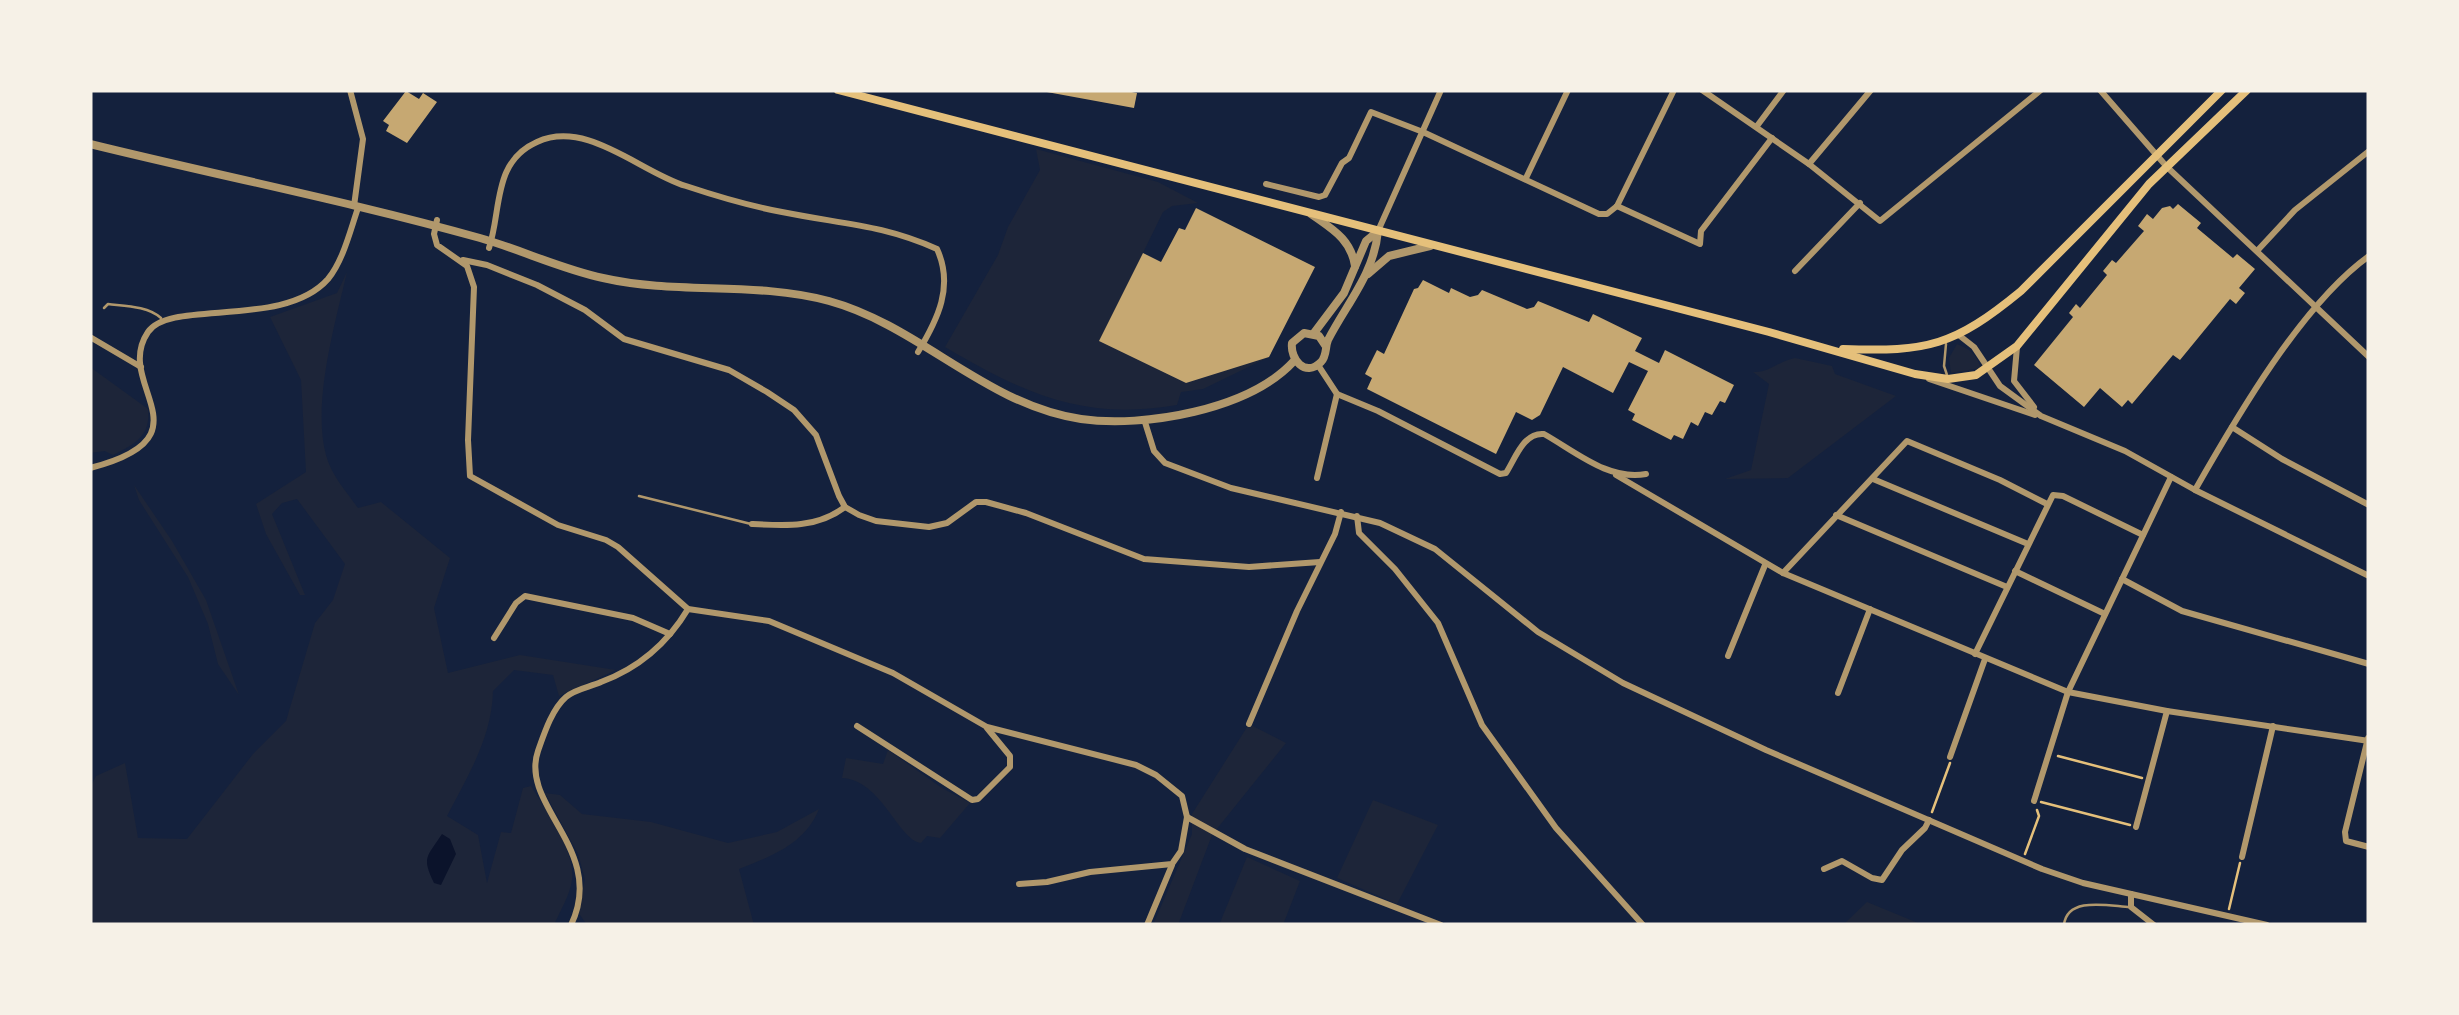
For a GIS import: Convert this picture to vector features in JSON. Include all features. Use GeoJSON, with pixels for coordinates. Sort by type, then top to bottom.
{"type":"FeatureCollection","features":[{"type":"Feature","properties":{"kind":"main road"},"geometry":{"type":"LineString","coordinates":[[838,90],[1833,348],[1951,383],[1989,368],[2017,346],[2166,167],[2247,90]]}},
{"type":"Feature","properties":{"kind":"main road"},"geometry":{"type":"LineString","coordinates":[[1833,348],[1896,351],[1960,336],[2021,292],[2222,90]]}},
{"type":"Feature","properties":{"kind":"street"},"geometry":{"type":"LineString","coordinates":[[90,468],[131,453],[150,435],[155,415],[141,368],[143,342],[154,325],[162,320],[260,310],[304,296],[329,277],[339,261],[355,208],[363,139],[350,90]]}},
{"type":"Feature","properties":{"kind":"street"},"geometry":{"type":"LineString","coordinates":[[1325,345],[1365,278],[1376,251],[1378,230],[1441,90]]}},
{"type":"Feature","properties":{"kind":"street"},"geometry":{"type":"LineString","coordinates":[[1526,178],[1568,90]]}},
{"type":"Feature","properties":{"kind":"street"},"geometry":{"type":"LineString","coordinates":[[1266,184],[1319,197],[1325,195],[1342,163],[1349,158],[1371,112],[1526,178],[1599,214],[1608,214],[1616,206],[1674,90]]}},
{"type":"Feature","properties":{"kind":"street"},"geometry":{"type":"LineString","coordinates":[[1702,90],[1809,164],[1880,221],[2041,90]]}},
{"type":"Feature","properties":{"kind":"street"},"geometry":{"type":"LineString","coordinates":[[1757,126],[1784,90]]}},
{"type":"Feature","properties":{"kind":"street"},"geometry":{"type":"LineString","coordinates":[[1809,164],[1871,90]]}},
{"type":"Feature","properties":{"kind":"street"},"geometry":{"type":"LineString","coordinates":[[2024,90],[2030,98]]}},
{"type":"Feature","properties":{"kind":"street"},"geometry":{"type":"LineString","coordinates":[[2100,90],[2166,167],[2369,357]]}},
{"type":"Feature","properties":{"kind":"street"},"geometry":{"type":"LineString","coordinates":[[490,244],[504,173],[512,160],[536,142],[550,138],[587,139],[682,186],[781,212],[900,233],[937,249],[946,270],[939,312],[920,348]]}},
{"type":"Feature","properties":{"kind":"street"},"geometry":{"type":"LineString","coordinates":[[1616,206],[1700,244],[1701,232],[1772,138]]}},
{"type":"Feature","properties":{"kind":"street"},"geometry":{"type":"LineString","coordinates":[[90,144],[355,208],[436,223],[602,278],[654,286],[762,290],[818,298],[872,318],[1000,392],[1048,412],[1082,419],[1144,419],[1204,408],[1271,380],[1294,361]]}},
{"type":"Feature","properties":{"kind":"street"},"geometry":{"type":"LineString","coordinates":[[2256,250],[2295,210],[2369,151]]}},
{"type":"Feature","properties":{"kind":"street"},"geometry":{"type":"LineString","coordinates":[[1795,271],[1860,204]]}},
{"type":"Feature","properties":{"kind":"street"},"geometry":{"type":"LineString","coordinates":[[1308,212],[1346,240],[1356,270]]}},
{"type":"Feature","properties":{"kind":"street"},"geometry":{"type":"LineString","coordinates":[[436,223],[437,246],[458,258],[538,286],[585,310],[624,339],[729,370],[794,410],[816,435],[845,507],[876,521],[929,527],[948,523],[976,502],[986,502],[1144,559],[1249,567],[1320,562]]}},
{"type":"Feature","properties":{"kind":"street"},"geometry":{"type":"LineString","coordinates":[[1314,333],[1356,270],[1366,241],[1378,230]]}},
{"type":"Feature","properties":{"kind":"street"},"geometry":{"type":"LineString","coordinates":[[1365,278],[1390,256],[1430,246]]}},
{"type":"Feature","properties":{"kind":"street"},"geometry":{"type":"LineString","coordinates":[[2195,490],[2270,368],[2317,308],[2369,256]]}},
{"type":"Feature","properties":{"kind":"street"},"geometry":{"type":"LineString","coordinates":[[458,258],[472,273],[474,287],[470,476],[558,525],[618,546],[688,609],[769,622],[893,672],[986,728],[1136,765],[1182,796],[1187,818],[1182,850],[1146,925]]}},
{"type":"Feature","properties":{"kind":"street"},"geometry":{"type":"LineString","coordinates":[[1304,333],[1314,333],[1325,345],[1326,354],[1318,365],[1308,368],[1294,361],[1290,349],[1295,338],[1304,333]]}},
{"type":"Feature","properties":{"kind":"street"},"geometry":{"type":"LineString","coordinates":[[1960,336],[1974,347],[2000,386],[2042,416]]}},
{"type":"Feature","properties":{"kind":"street"},"geometry":{"type":"LineString","coordinates":[[90,338],[141,368]]}},
{"type":"Feature","properties":{"kind":"street"},"geometry":{"type":"LineString","coordinates":[[2017,346],[2014,381],[2042,416]]}},
{"type":"Feature","properties":{"kind":"street"},"geometry":{"type":"LineString","coordinates":[[1318,365],[1337,394],[1500,474],[1506,472],[1527,438],[1535,433],[1544,434],[1783,573],[2068,692],[2368,740],[2345,832],[2346,842],[2369,847]]}},
{"type":"Feature","properties":{"kind":"street"},"geometry":{"type":"LineString","coordinates":[[1951,383],[2126,451],[2195,490],[2369,576]]}},
{"type":"Feature","properties":{"kind":"street"},"geometry":{"type":"LineString","coordinates":[[1317,478],[1337,394]]}},
{"type":"Feature","properties":{"kind":"street"},"geometry":{"type":"LineString","coordinates":[[1144,419],[1154,450],[1165,463],[1231,488],[1357,516],[1435,549],[1538,632],[1589,665],[1678,712],[2083,883],[2267,925]]}},
{"type":"Feature","properties":{"kind":"street"},"geometry":{"type":"LineString","coordinates":[[2232,428],[2369,506]]}},
{"type":"Feature","properties":{"kind":"street"},"geometry":{"type":"LineString","coordinates":[[1783,573],[1907,442],[2047,504]]}},
{"type":"Feature","properties":{"kind":"street"},"geometry":{"type":"LineString","coordinates":[[1616,475],[1646,474]]}},
{"type":"Feature","properties":{"kind":"street"},"geometry":{"type":"LineString","coordinates":[[2034,801],[2068,692],[2170,477]]}},
{"type":"Feature","properties":{"kind":"street"},"geometry":{"type":"LineString","coordinates":[[1872,478],[2028,544]]}},
{"type":"Feature","properties":{"kind":"street"},"geometry":{"type":"LineString","coordinates":[[1975,654],[2054,496],[2062,496],[2143,535]]}},
{"type":"Feature","properties":{"kind":"street"},"geometry":{"type":"LineString","coordinates":[[752,524],[819,522],[845,507]]}},
{"type":"Feature","properties":{"kind":"street"},"geometry":{"type":"LineString","coordinates":[[1249,724],[1335,534],[1341,512]]}},
{"type":"Feature","properties":{"kind":"street"},"geometry":{"type":"LineString","coordinates":[[1836,515],[2007,588]]}},
{"type":"Feature","properties":{"kind":"street"},"geometry":{"type":"LineString","coordinates":[[1357,516],[1359,532],[1438,623],[1482,725],[1556,828],[1642,925]]}},
{"type":"Feature","properties":{"kind":"street"},"geometry":{"type":"LineString","coordinates":[[1728,656],[1766,564]]}},
{"type":"Feature","properties":{"kind":"street"},"geometry":{"type":"LineString","coordinates":[[2015,570],[2105,614]]}},
{"type":"Feature","properties":{"kind":"street"},"geometry":{"type":"LineString","coordinates":[[2122,579],[2182,612],[2369,664]]}},
{"type":"Feature","properties":{"kind":"street"},"geometry":{"type":"LineString","coordinates":[[494,638],[516,603],[525,596],[633,618],[670,634]]}},
{"type":"Feature","properties":{"kind":"street"},"geometry":{"type":"LineString","coordinates":[[575,924],[578,869],[562,829],[537,786],[537,754],[562,700],[571,692],[632,668],[658,649],[688,609]]}},
{"type":"Feature","properties":{"kind":"street"},"geometry":{"type":"LineString","coordinates":[[1838,694],[1870,609]]}},
{"type":"Feature","properties":{"kind":"street"},"geometry":{"type":"LineString","coordinates":[[1950,757],[1985,658]]}},
{"type":"Feature","properties":{"kind":"street"},"geometry":{"type":"LineString","coordinates":[[2136,826],[2168,711]]}},
{"type":"Feature","properties":{"kind":"street"},"geometry":{"type":"LineString","coordinates":[[857,726],[972,800],[978,800],[1010,766],[1010,756],[986,728]]}},
{"type":"Feature","properties":{"kind":"street"},"geometry":{"type":"LineString","coordinates":[[2242,857],[2273,726]]}},
{"type":"Feature","properties":{"kind":"street"},"geometry":{"type":"LineString","coordinates":[[1187,818],[1281,864],[1441,925]]}},
{"type":"Feature","properties":{"kind":"street"},"geometry":{"type":"LineString","coordinates":[[1824,869],[1842,861],[1882,880],[1929,820]]}},
{"type":"Feature","properties":{"kind":"street"},"geometry":{"type":"LineString","coordinates":[[1019,884],[1172,864]]}},
{"type":"Feature","properties":{"kind":"street"},"geometry":{"type":"LineString","coordinates":[[2131,894],[2132,907],[2154,925]]}},
{"type":"Feature","properties":{"kind":"lane"},"geometry":{"type":"LineString","coordinates":[[104,308],[108,304],[134,307],[158,314],[162,320]]}},
{"type":"Feature","properties":{"kind":"lane"},"geometry":{"type":"LineString","coordinates":[[1946,342],[1944,366],[1951,383]]}},
{"type":"Feature","properties":{"kind":"lane"},"geometry":{"type":"LineString","coordinates":[[639,496],[752,524]]}},
{"type":"Feature","properties":{"kind":"lane"},"geometry":{"type":"LineString","coordinates":[[2064,925],[2070,910],[2085,905],[2132,907]]}},
{"type":"Feature","properties":{"kind":"path"},"geometry":{"type":"LineString","coordinates":[[2049,754],[2148,780]]}},
{"type":"Feature","properties":{"kind":"path"},"geometry":{"type":"LineString","coordinates":[[1929,820],[1950,757]]}},
{"type":"Feature","properties":{"kind":"path"},"geometry":{"type":"LineString","coordinates":[[2034,801],[2136,826]]}},
{"type":"Feature","properties":{"kind":"path"},"geometry":{"type":"LineString","coordinates":[[2023,860],[2039,816],[2034,801]]}},
{"type":"Feature","properties":{"kind":"path"},"geometry":{"type":"LineString","coordinates":[[2231,899],[2238,870]]}},
{"type":"Feature","properties":{"kind":"shaded area"},"geometry":{"type":"Polygon","coordinates":[[[1036,149],[1158,182],[1198,203],[1172,206],[1163,212],[1100,341],[1186,383],[1269,357],[1203,389],[1181,392],[1177,405],[1112,409],[1056,400],[1029,390],[945,347],[998,255],[1008,227],[1040,170],[1036,149]]]}},
{"type":"Feature","properties":{"kind":"shaded area"},"geometry":{"type":"Polygon","coordinates":[[[347,272],[323,388],[322,434],[326,455],[335,476],[358,508],[381,502],[450,558],[434,608],[448,673],[520,655],[616,670],[559,696],[553,675],[514,670],[493,691],[484,740],[447,816],[478,835],[487,883],[501,832],[511,833],[523,788],[531,786],[569,857],[572,880],[567,897],[554,925],[90,925],[90,788],[96,776],[125,763],[138,838],[187,839],[253,754],[286,721],[315,623],[333,600],[345,564],[297,499],[282,503],[272,514],[305,595],[300,595],[266,534],[256,504],[306,472],[301,380],[270,317],[337,293],[347,272]]]}},
{"type":"Feature","properties":{"kind":"shaded area"},"geometry":{"type":"Polygon","coordinates":[[[1957,344],[1972,353],[1981,368],[1951,373],[1949,358],[1957,344]]]}},
{"type":"Feature","properties":{"kind":"shaded area"},"geometry":{"type":"Polygon","coordinates":[[[1795,358],[1832,366],[1835,374],[1896,396],[1788,478],[1725,479],[1751,470],[1769,384],[1753,372],[1795,358]]]}},
{"type":"Feature","properties":{"kind":"shaded area"},"geometry":{"type":"Polygon","coordinates":[[[90,367],[148,409],[144,433],[113,455],[105,451],[90,453],[90,367]]]}},
{"type":"Feature","properties":{"kind":"shaded area"},"geometry":{"type":"Polygon","coordinates":[[[134,485],[206,600],[239,695],[218,664],[208,624],[188,577],[139,500],[134,485]]]}},
{"type":"Feature","properties":{"kind":"shaded area"},"geometry":{"type":"Polygon","coordinates":[[[1249,724],[1286,743],[1212,835],[1178,925],[1153,925],[1192,834],[1192,814],[1249,724]]]}},
{"type":"Feature","properties":{"kind":"shaded area"},"geometry":{"type":"Polygon","coordinates":[[[888,750],[970,803],[940,838],[927,836],[921,843],[913,839],[868,789],[842,778],[846,758],[883,764],[888,750]]]}},
{"type":"Feature","properties":{"kind":"shaded area"},"geometry":{"type":"Polygon","coordinates":[[[545,793],[560,795],[582,814],[651,822],[728,843],[777,832],[819,809],[796,840],[739,869],[754,925],[587,925],[578,912],[585,879],[578,854],[545,793]]]}},
{"type":"Feature","properties":{"kind":"shaded area"},"geometry":{"type":"Polygon","coordinates":[[[1373,800],[1438,825],[1397,904],[1337,878],[1373,800]]]}},
{"type":"Feature","properties":{"kind":"shaded area"},"geometry":{"type":"Polygon","coordinates":[[[442,834],[450,839],[456,854],[441,885],[434,883],[427,862],[442,834]]]}},
{"type":"Feature","properties":{"kind":"shaded area"},"geometry":{"type":"Polygon","coordinates":[[[1247,857],[1300,881],[1283,925],[1219,925],[1247,857]]]}},
{"type":"Feature","properties":{"kind":"shaded area"},"geometry":{"type":"Polygon","coordinates":[[[1867,902],[1923,925],[1843,925],[1867,902]]]}},
{"type":"Feature","properties":{"kind":"building"},"geometry":{"type":"Polygon","coordinates":[[[1036,90],[1121,90],[1137,93],[1134,108],[1036,90]]]}},
{"type":"Feature","properties":{"kind":"building"},"geometry":{"type":"Polygon","coordinates":[[[406,91],[419,99],[423,93],[437,102],[407,143],[386,131],[389,125],[383,121],[406,91]]]}},
{"type":"Feature","properties":{"kind":"building"},"geometry":{"type":"Polygon","coordinates":[[[2178,204],[2201,223],[2197,228],[2233,258],[2237,254],[2255,269],[2239,288],[2245,293],[2236,304],[2230,299],[2180,360],[2173,355],[2132,404],[2128,400],[2122,407],[2100,388],[2084,407],[2034,365],[2073,317],[2069,313],[2076,304],[2080,308],[2107,275],[2103,271],[2112,260],[2116,263],[2144,231],[2138,226],[2147,214],[2153,219],[2162,208],[2173,209],[2178,204]]]}},
{"type":"Feature","properties":{"kind":"building"},"geometry":{"type":"Polygon","coordinates":[[[1196,208],[1315,267],[1269,357],[1186,383],[1099,341],[1143,253],[1161,262],[1179,228],[1185,230],[1196,208]]]}},
{"type":"Feature","properties":{"kind":"building"},"geometry":{"type":"Polygon","coordinates":[[[1423,280],[1449,293],[1451,288],[1470,297],[1482,290],[1527,309],[1538,301],[1589,322],[1593,314],[1642,338],[1635,351],[1659,363],[1665,350],[1734,385],[1725,403],[1720,401],[1712,415],[1705,412],[1698,426],[1691,422],[1683,439],[1674,435],[1671,440],[1632,420],[1635,414],[1628,410],[1648,371],[1629,362],[1613,393],[1563,367],[1540,415],[1532,420],[1516,412],[1496,454],[1367,389],[1372,378],[1365,374],[1377,350],[1384,354],[1414,289],[1423,280]]]}}]}
